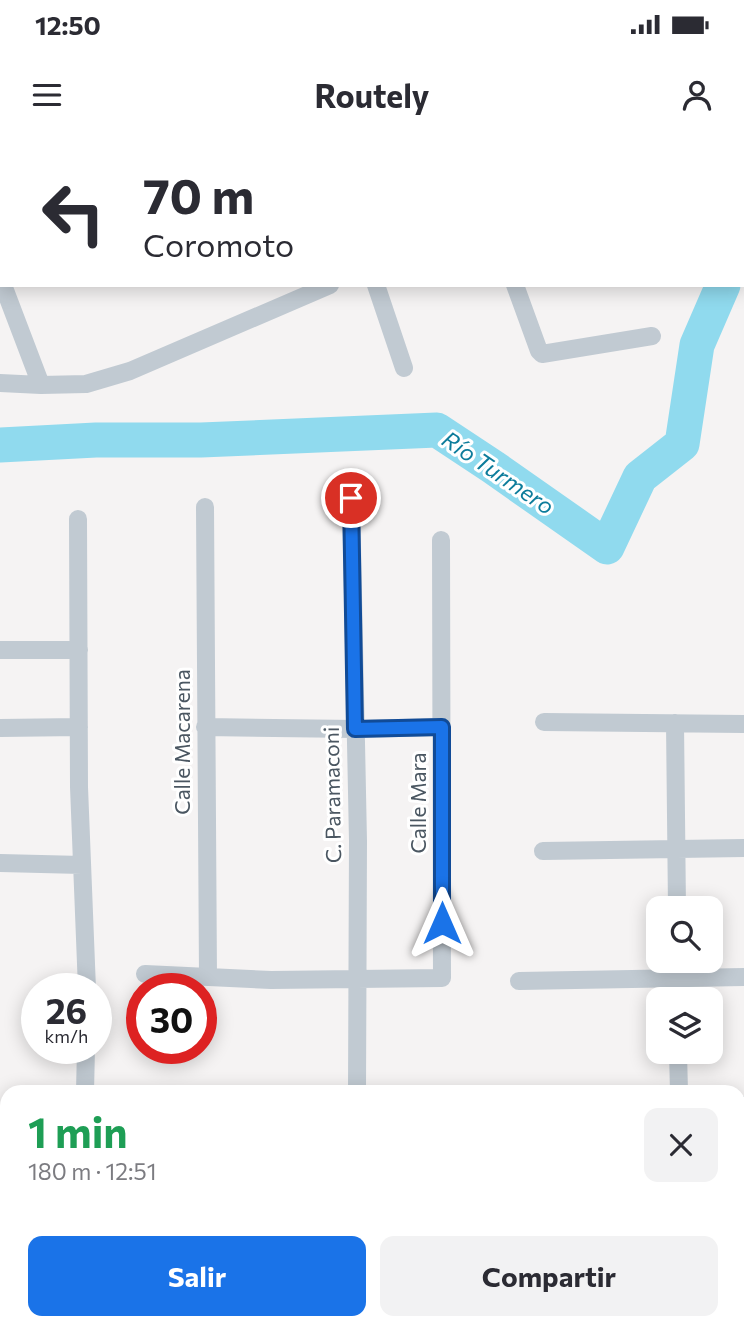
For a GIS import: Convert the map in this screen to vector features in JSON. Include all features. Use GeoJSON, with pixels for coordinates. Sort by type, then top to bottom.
{"type":"FeatureCollection","features":[{"type":"Feature","properties":{"kind":"street"},"geometry":{"type":"LineString","coordinates":[[4,287],[41,385]]}},
{"type":"Feature","properties":{"kind":"street"},"geometry":{"type":"LineString","coordinates":[[0,383],[86,384],[130,371],[325,287]]}},
{"type":"Feature","properties":{"kind":"street"},"geometry":{"type":"LineString","coordinates":[[377,287],[404,368]]}},
{"type":"Feature","properties":{"kind":"street"},"geometry":{"type":"LineString","coordinates":[[516,287],[542,354],[652,336]]}},
{"type":"Feature","properties":{"kind":"street","name":"C. Paramaconi"},"geometry":{"type":"LineString","coordinates":[[351,498],[357,1085]]}},
{"type":"Feature","properties":{"kind":"street","name":"Calle Macarena"},"geometry":{"type":"LineString","coordinates":[[205,507],[208,973]]}},
{"type":"Feature","properties":{"kind":"street"},"geometry":{"type":"LineString","coordinates":[[78,519],[79,727],[87,973]]}},
{"type":"Feature","properties":{"kind":"street","name":"Calle Mara"},"geometry":{"type":"LineString","coordinates":[[217,977],[357,981],[442,978],[441,540]]}},
{"type":"Feature","properties":{"kind":"street"},"geometry":{"type":"LineString","coordinates":[[0,650],[79,650]]}},
{"type":"Feature","properties":{"kind":"street"},"geometry":{"type":"LineString","coordinates":[[544,722],[744,724]]}},
{"type":"Feature","properties":{"kind":"street"},"geometry":{"type":"LineString","coordinates":[[675,723],[677,896]]}},
{"type":"Feature","properties":{"kind":"street"},"geometry":{"type":"LineString","coordinates":[[0,728],[79,727]]}},
{"type":"Feature","properties":{"kind":"street"},"geometry":{"type":"LineString","coordinates":[[205,727],[442,727]]}},
{"type":"Feature","properties":{"kind":"street"},"geometry":{"type":"LineString","coordinates":[[543,851],[744,848]]}},
{"type":"Feature","properties":{"kind":"street"},"geometry":{"type":"LineString","coordinates":[[0,863],[82,865]]}},
{"type":"Feature","properties":{"kind":"street"},"geometry":{"type":"LineString","coordinates":[[519,981],[646,972]]}},
{"type":"Feature","properties":{"kind":"street"},"geometry":{"type":"LineString","coordinates":[[706,973],[744,977]]}},
{"type":"Feature","properties":{"kind":"street"},"geometry":{"type":"LineString","coordinates":[[85,1085],[86,1064]]}},
{"type":"Feature","properties":{"kind":"street"},"geometry":{"type":"LineString","coordinates":[[678,1064],[679,1085]]}},
{"type":"Feature","properties":{"kind":"waterway","name":"Río Turmero"},"geometry":{"type":"LineString","coordinates":[[0,445],[437,430],[607,547],[640,477],[682,444],[697,345],[722,287]]}},
{"type":"Feature","properties":{"kind":"route"},"geometry":{"type":"LineString","coordinates":[[351,498],[355,729],[442,727],[442,923]]}}]}
